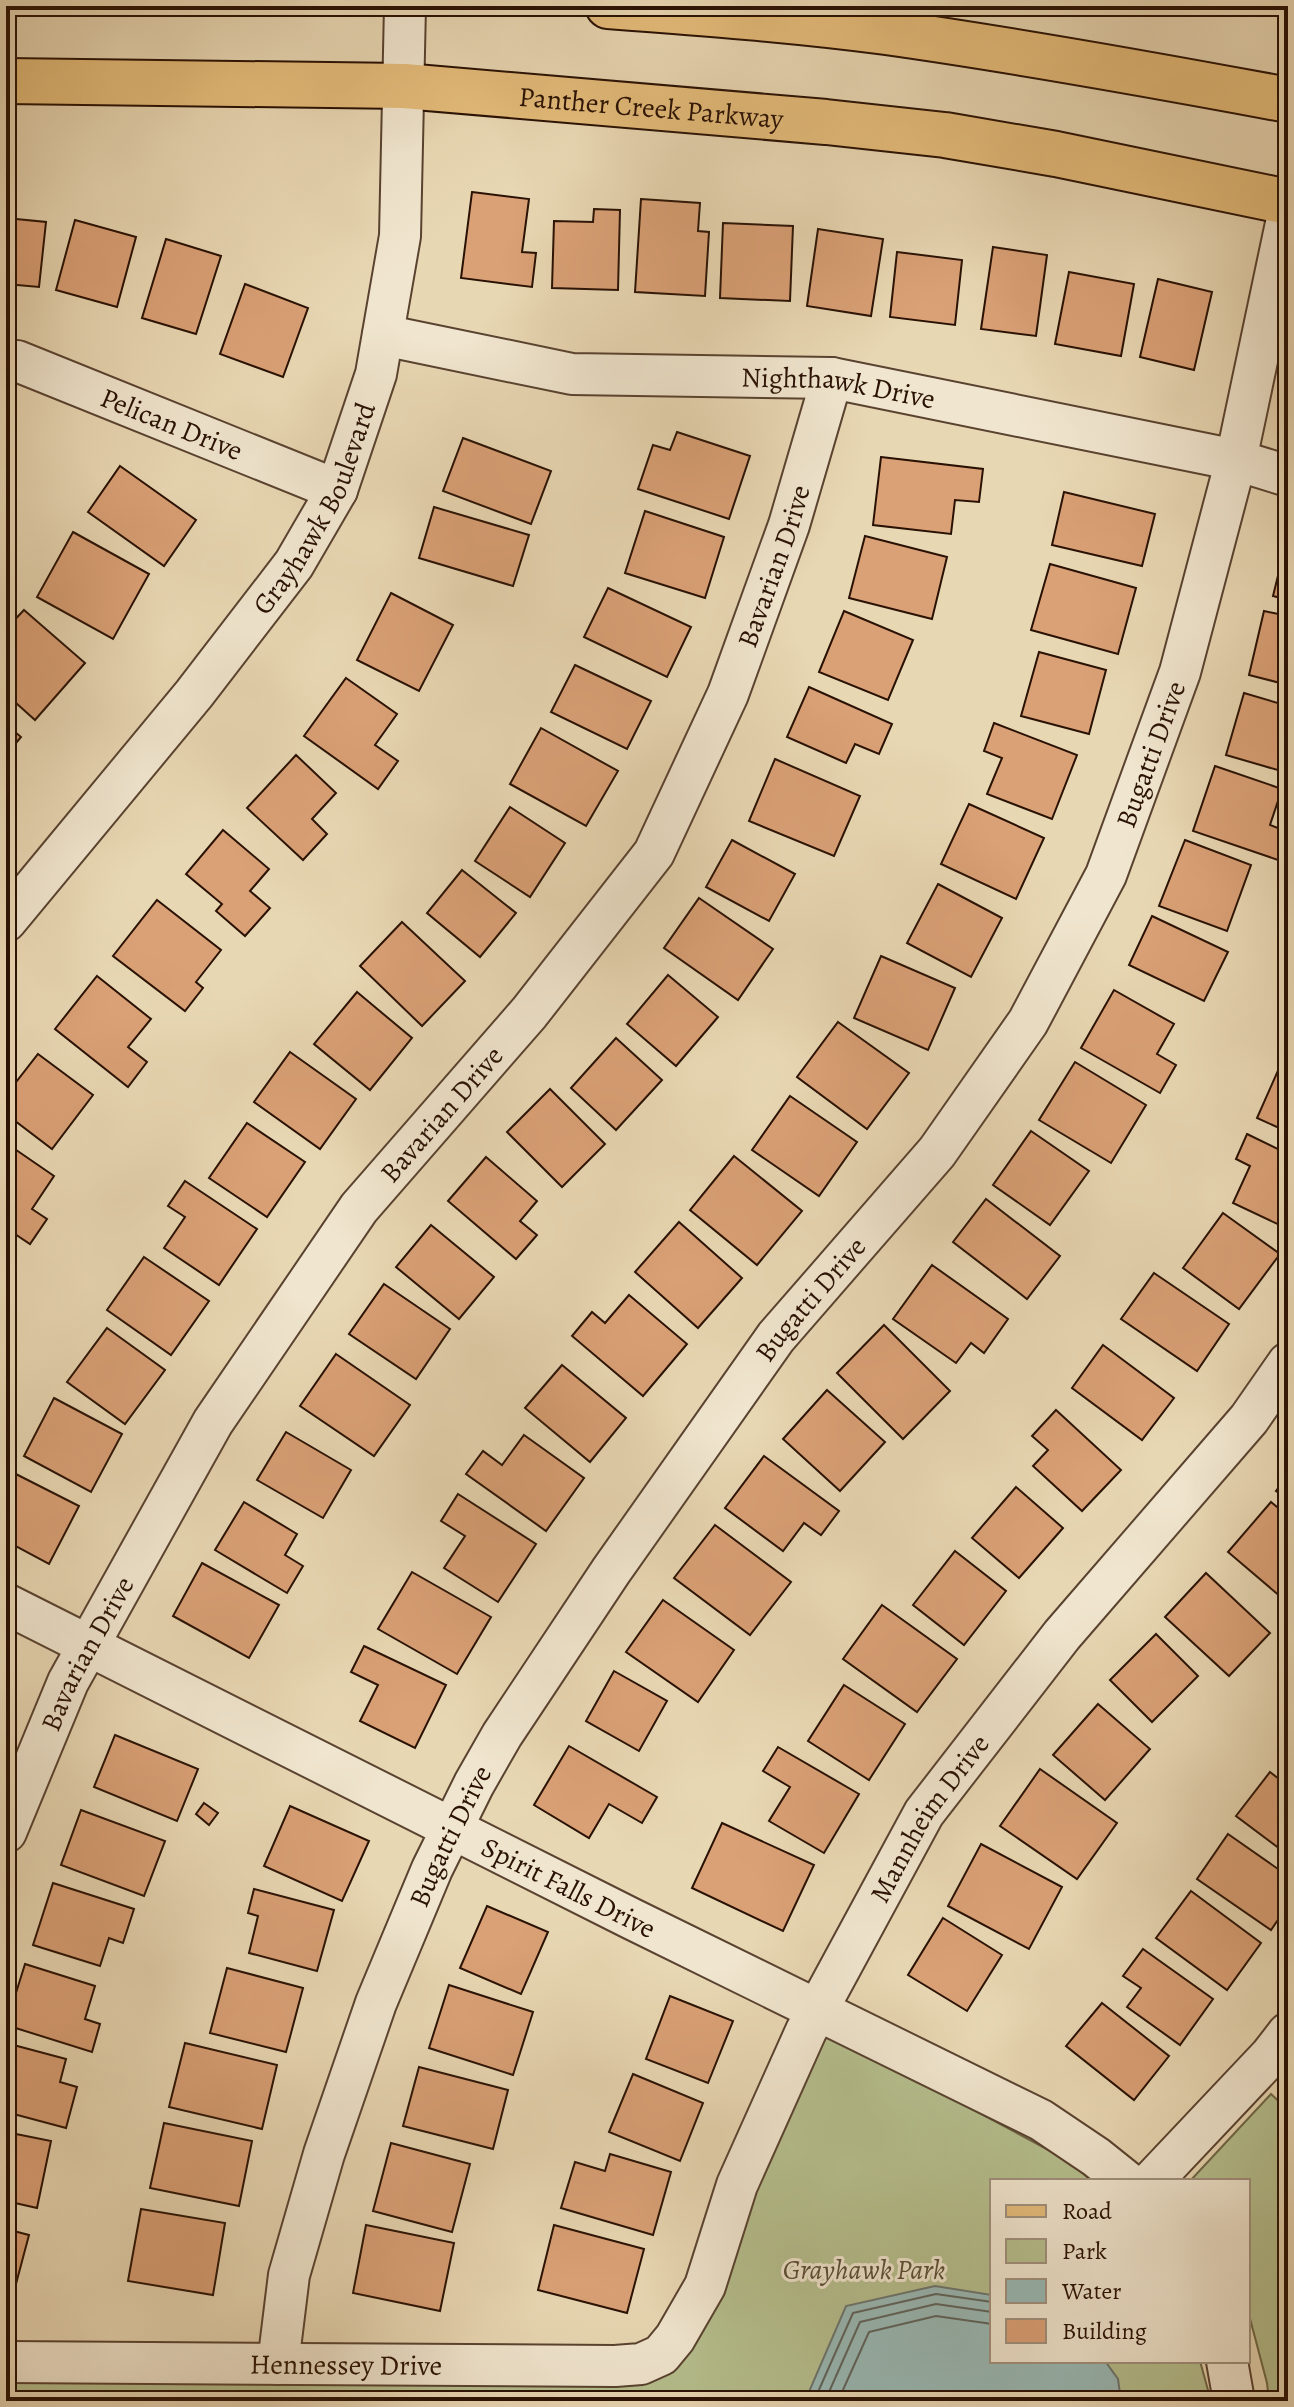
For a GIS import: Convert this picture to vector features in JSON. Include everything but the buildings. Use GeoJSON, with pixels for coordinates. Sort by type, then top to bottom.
{"type":"FeatureCollection","features":[{"type":"Feature","properties":{"kind":"main road"},"geometry":{"type":"LineString","coordinates":[[608,6],[885,32],[1099,64],[1288,100]]}},
{"type":"Feature","properties":{"kind":"main road","name":"Panther Creek Parkway"},"geometry":{"type":"LineString","coordinates":[[6,81],[404,86],[810,120],[945,135],[1056,154],[1288,202]]}},
{"type":"Feature","properties":{"kind":"street","name":"Grayhawk Boulevard"},"geometry":{"type":"LineString","coordinates":[[6,921],[194,694],[276,588],[294,564],[337,490],[376,374],[400,236],[405,6]]}},
{"type":"Feature","properties":{"kind":"street","name":"Bugatti Drive"},"geometry":{"type":"LineString","coordinates":[[278,2364],[289,2275],[324,2154],[376,2003],[432,1869],[474,1784],[502,1735],[611,1571],[776,1337],[937,1152],[1028,1022],[1106,875],[1180,672],[1236,460],[1288,214]]}},
{"type":"Feature","properties":{"kind":"street","name":"Nighthawk Drive"},"geometry":{"type":"LineString","coordinates":[[383,335],[572,374],[832,378],[1236,460],[1288,476]]}},
{"type":"Feature","properties":{"kind":"street","name":"Pelican Drive"},"geometry":{"type":"LineString","coordinates":[[6,361],[17,361],[337,490]]}},
{"type":"Feature","properties":{"kind":"street","name":"Bavarian Drive"},"geometry":{"type":"LineString","coordinates":[[6,1832],[68,1682],[213,1422],[359,1208],[529,1013],[654,853],[728,694],[789,525],[832,378]]}},
{"type":"Feature","properties":{"kind":"street","name":"Mannheim Drive"},"geometry":{"type":"LineString","coordinates":[[675,2338],[705,2286],[737,2185],[806,2031],[924,1813],[1062,1635],[1249,1419],[1288,1363]]}},
{"type":"Feature","properties":{"kind":"street","name":"Spirit Falls Drive"},"geometry":{"type":"LineString","coordinates":[[6,1604],[630,1918],[1041,2120],[1124,2179]]}},
{"type":"Feature","properties":{"kind":"street"},"geometry":{"type":"LineString","coordinates":[[1154,2179],[1288,2033]]}},
{"type":"Feature","properties":{"kind":"street","name":"Hennessey Drive"},"geometry":{"type":"LineString","coordinates":[[6,2362],[615,2366],[641,2364],[661,2355],[675,2338]]}},
{"type":"Feature","properties":{"kind":"street"},"geometry":{"type":"LineString","coordinates":[[1227,2363],[1234,2401]]}},
{"type":"Feature","properties":{"kind":"green space","name":"Grayhawk Park"},"geometry":{"type":"Polygon","coordinates":[[[828,2032],[1069,2161],[1090,2179],[990,2179],[990,2363],[1201,2363],[1211,2401],[6,2401],[6,2378],[649,2378],[828,2032]]]}},
{"type":"Feature","properties":{"kind":"green space"},"geometry":{"type":"Polygon","coordinates":[[[1271,2094],[1288,2110],[1288,2401],[1269,2401],[1250,2319],[1250,2179],[1192,2179],[1271,2094]]]}},
{"type":"Feature","properties":{"kind":"water"},"geometry":{"type":"Polygon","coordinates":[[[935,2286],[990,2295],[990,2363],[1106,2363],[1118,2379],[1121,2401],[805,2401],[846,2306],[935,2286]]]}}]}
